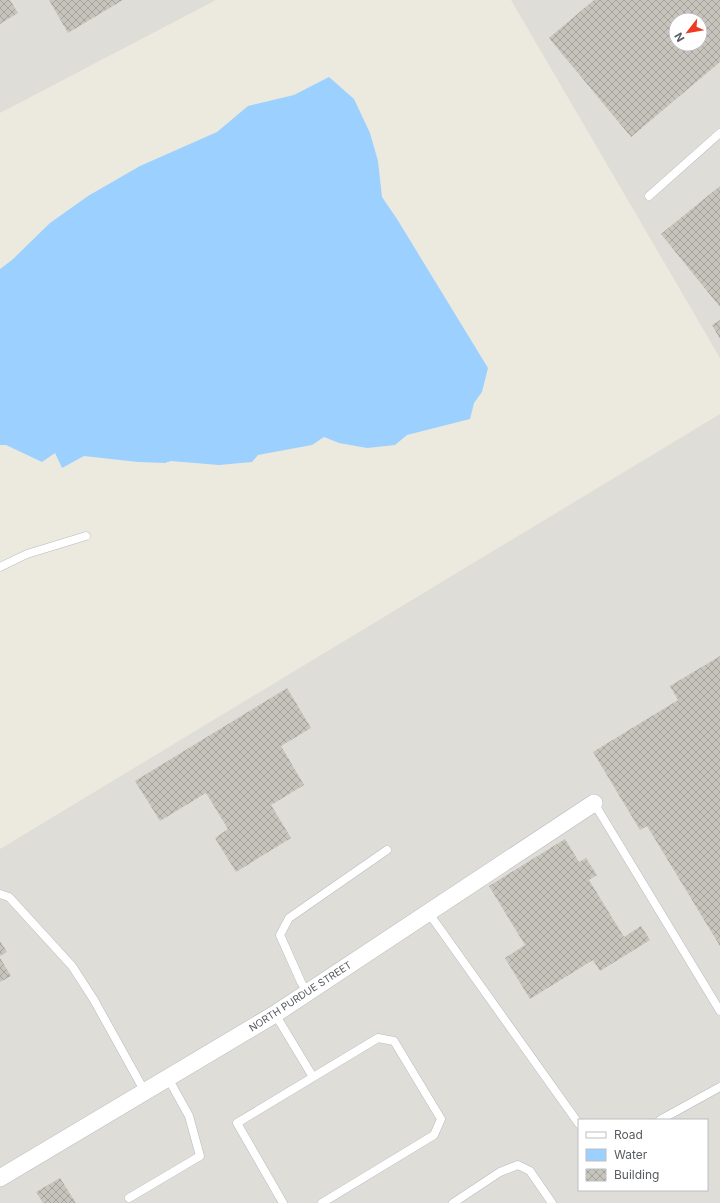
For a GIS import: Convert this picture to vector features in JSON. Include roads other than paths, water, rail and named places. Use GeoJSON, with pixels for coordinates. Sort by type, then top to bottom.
{"type":"FeatureCollection","features":[{"type":"Feature","properties":{"kind":"street","name":"NORTH PURDUE STREET"},"geometry":{"type":"LineString","coordinates":[[0,1178],[275,1014],[594,803]]}},
{"type":"Feature","properties":{"kind":"lane"},"geometry":{"type":"LineString","coordinates":[[649,196],[720,133]]}},
{"type":"Feature","properties":{"kind":"lane"},"geometry":{"type":"LineString","coordinates":[[0,566],[45,547],[86,536]]}},
{"type":"Feature","properties":{"kind":"lane"},"geometry":{"type":"LineString","coordinates":[[594,803],[720,1011]]}},
{"type":"Feature","properties":{"kind":"lane"},"geometry":{"type":"LineString","coordinates":[[307,992],[280,935],[289,918],[387,850]]}},
{"type":"Feature","properties":{"kind":"lane"},"geometry":{"type":"LineString","coordinates":[[0,894],[9,897],[72,966],[94,1000],[145,1092]]}},
{"type":"Feature","properties":{"kind":"lane"},"geometry":{"type":"LineString","coordinates":[[428,912],[578,1123]]}},
{"type":"Feature","properties":{"kind":"lane"},"geometry":{"type":"LineString","coordinates":[[275,1014],[313,1077]]}},
{"type":"Feature","properties":{"kind":"lane"},"geometry":{"type":"LineString","coordinates":[[283,1203],[236,1123],[378,1038],[394,1041],[442,1119],[434,1135],[322,1203]]}},
{"type":"Feature","properties":{"kind":"lane"},"geometry":{"type":"LineString","coordinates":[[129,1198],[200,1156],[190,1116],[168,1078]]}},
{"type":"Feature","properties":{"kind":"lane"},"geometry":{"type":"LineString","coordinates":[[662,1119],[720,1087]]}},
{"type":"Feature","properties":{"kind":"lane"},"geometry":{"type":"LineString","coordinates":[[453,1203],[500,1172],[518,1165],[530,1171],[552,1203]]}},
{"type":"Feature","properties":{"kind":"water"},"geometry":{"type":"Polygon","coordinates":[[[329,77],[354,99],[370,133],[378,161],[382,197],[488,368],[482,392],[474,403],[470,419],[407,435],[395,445],[367,448],[339,443],[324,437],[312,445],[258,455],[252,462],[219,465],[171,461],[165,463],[138,462],[84,456],[62,468],[55,453],[42,462],[6,445],[0,445],[0,269],[12,260],[50,223],[88,196],[140,166],[217,132],[248,106],[294,95],[329,77]]]}}]}
